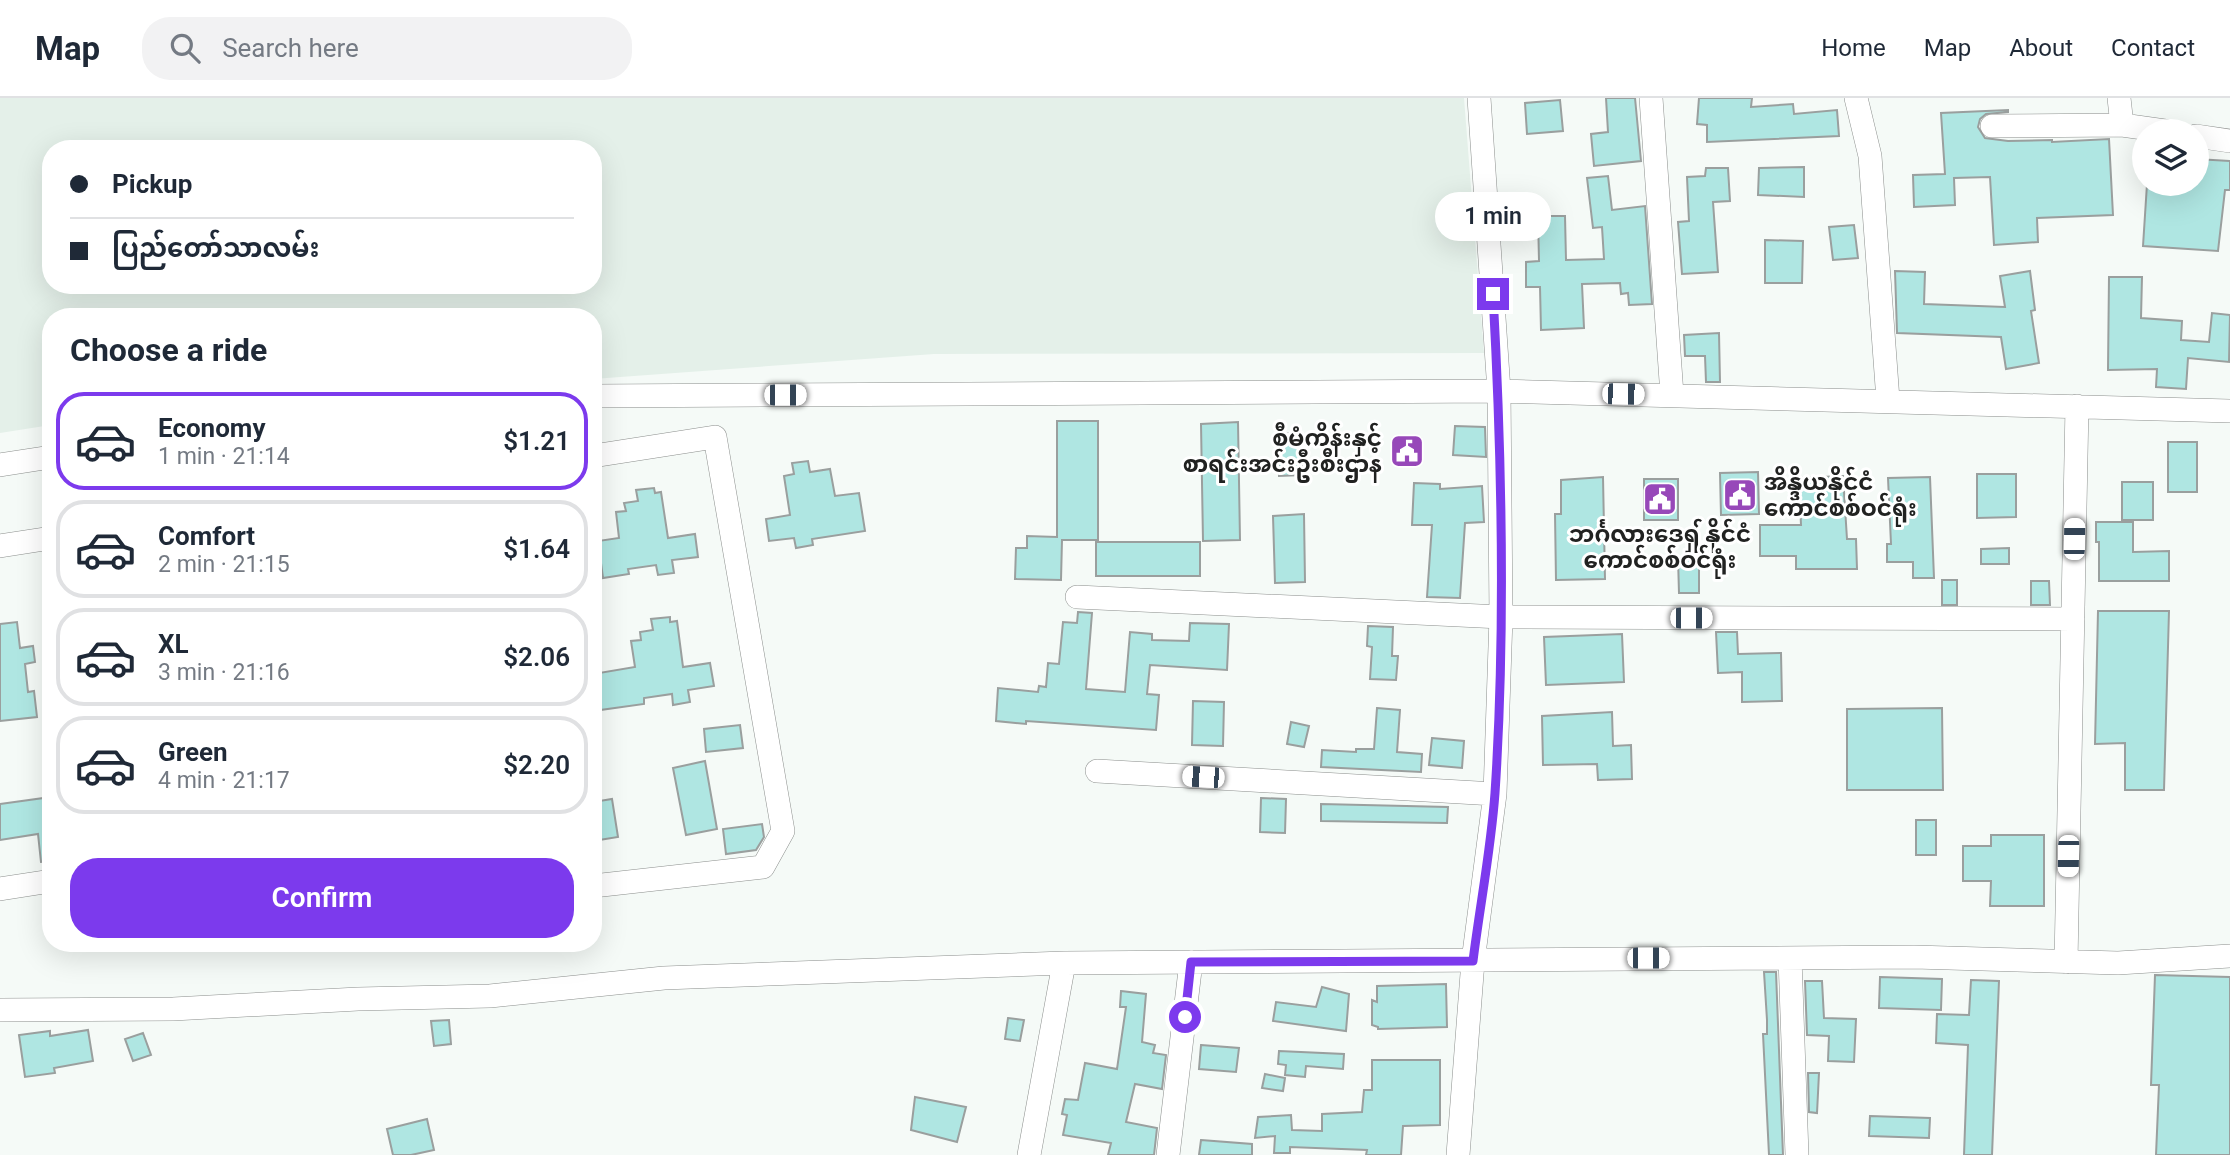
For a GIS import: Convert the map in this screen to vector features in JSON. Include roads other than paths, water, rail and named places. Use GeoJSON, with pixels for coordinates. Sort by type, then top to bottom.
{"type":"FeatureCollection","features":[{"type":"Feature","properties":{"kind":"street"},"geometry":{"type":"LineString","coordinates":[[1458,1155],[1473,961],[1495,794],[1501,617],[1499,391],[1479,98]]}},
{"type":"Feature","properties":{"kind":"street"},"geometry":{"type":"LineString","coordinates":[[1651,98],[1672,395]]}},
{"type":"Feature","properties":{"kind":"street"},"geometry":{"type":"LineString","coordinates":[[1856,98],[1870,156],[1888,400]]}},
{"type":"Feature","properties":{"kind":"street"},"geometry":{"type":"LineString","coordinates":[[2119,98],[2122,125]]}},
{"type":"Feature","properties":{"kind":"street"},"geometry":{"type":"LineString","coordinates":[[1992,126],[2132,126]]}},
{"type":"Feature","properties":{"kind":"street"},"geometry":{"type":"LineString","coordinates":[[2209,138],[2230,141]]}},
{"type":"Feature","properties":{"kind":"street"},"geometry":{"type":"LineString","coordinates":[[602,396],[1499,391],[2230,411]]}},
{"type":"Feature","properties":{"kind":"street"},"geometry":{"type":"LineString","coordinates":[[2066,962],[2077,406]]}},
{"type":"Feature","properties":{"kind":"street"},"geometry":{"type":"LineString","coordinates":[[602,455],[715,438],[783,831],[763,867],[602,885]]}},
{"type":"Feature","properties":{"kind":"street"},"geometry":{"type":"LineString","coordinates":[[0,465],[42,458]]}},
{"type":"Feature","properties":{"kind":"street"},"geometry":{"type":"LineString","coordinates":[[0,545],[42,539]]}},
{"type":"Feature","properties":{"kind":"street"},"geometry":{"type":"LineString","coordinates":[[1077,597],[1501,617],[2073,619]]}},
{"type":"Feature","properties":{"kind":"street"},"geometry":{"type":"LineString","coordinates":[[1097,771],[1495,794]]}},
{"type":"Feature","properties":{"kind":"street"},"geometry":{"type":"LineString","coordinates":[[0,889],[42,882]]}},
{"type":"Feature","properties":{"kind":"street"},"geometry":{"type":"LineString","coordinates":[[0,1010],[173,1009],[358,999],[490,996],[664,978],[1064,963],[1914,957],[2119,963],[2230,956]]}},
{"type":"Feature","properties":{"kind":"street"},"geometry":{"type":"LineString","coordinates":[[1790,958],[1797,1155]]}},
{"type":"Feature","properties":{"kind":"street"},"geometry":{"type":"LineString","coordinates":[[1168,1155],[1191,962]]}},
{"type":"Feature","properties":{"kind":"street"},"geometry":{"type":"LineString","coordinates":[[1029,1155],[1064,963]]}},
{"type":"Feature","properties":{"kind":"place","name":"စီမံကိန်းနှင့် စာရင်းအင်းဦးစီးဌာန"},"geometry":{"type":"Point","coordinates":[1407,451]}},
{"type":"Feature","properties":{"kind":"place","name":"အိန္ဒိယနိုင်ငံ ကောင်စစ်ဝင်ရုံး"},"geometry":{"type":"Point","coordinates":[1740,495]}},
{"type":"Feature","properties":{"kind":"place","name":"ဘင်္ဂလားဒေရှ့်နိုင်ငံ ကောင်စစ်ဝင်ရုံး"},"geometry":{"type":"Point","coordinates":[1660,499]}}]}
